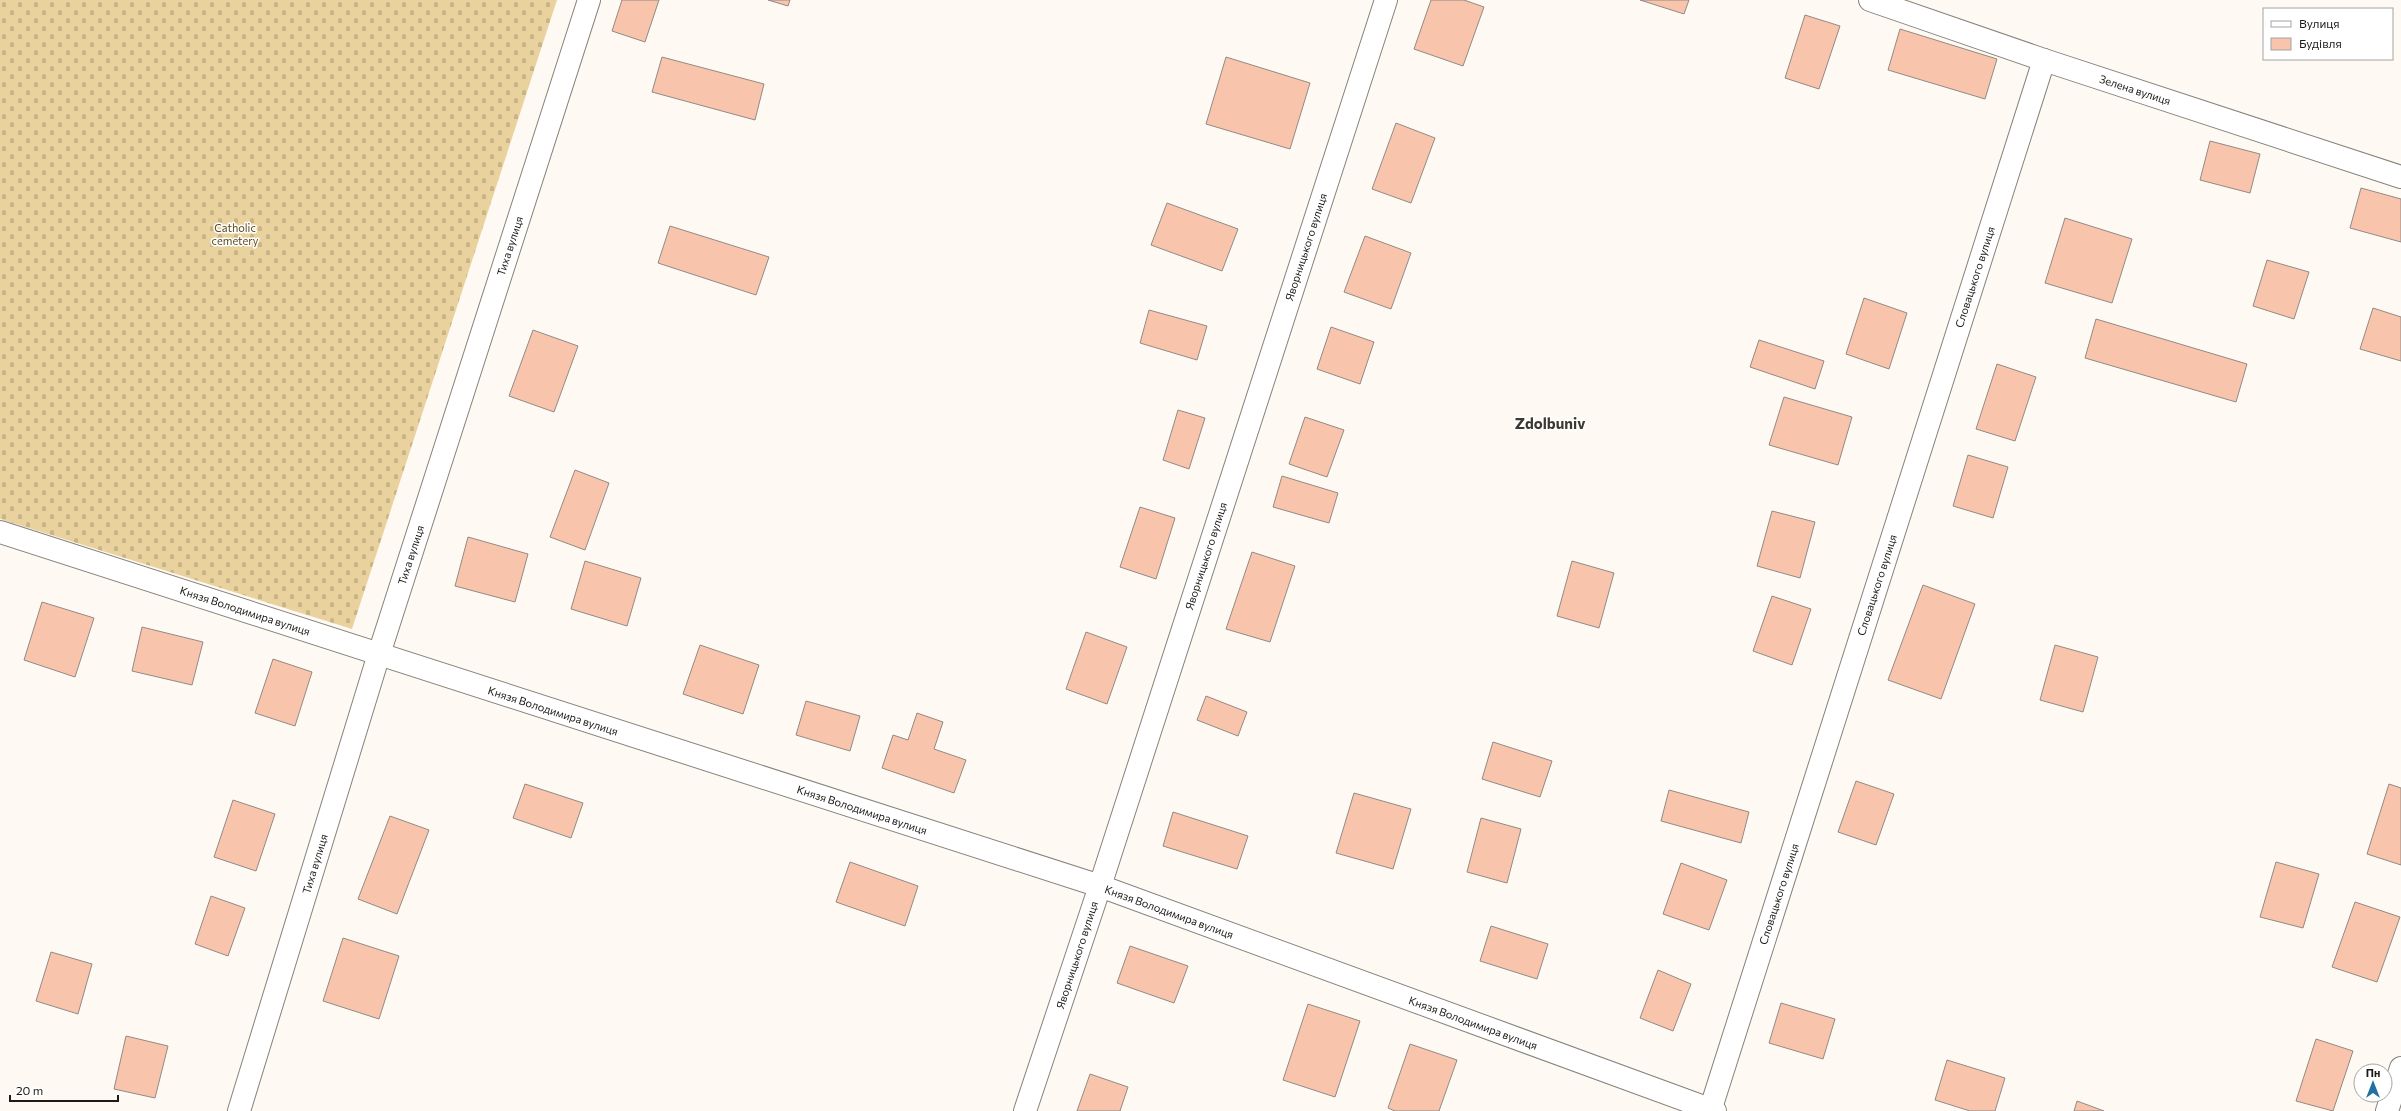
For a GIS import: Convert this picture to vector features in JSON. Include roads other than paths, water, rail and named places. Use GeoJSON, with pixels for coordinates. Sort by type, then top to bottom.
{"type":"FeatureCollection","features":[{"type":"Feature","properties":{"kind":"street","name":"Тиха вулиця"},"geometry":{"type":"LineString","coordinates":[[239,1111],[379,654],[588,0]]}},
{"type":"Feature","properties":{"kind":"street","name":"Яворницького вулиця"},"geometry":{"type":"LineString","coordinates":[[1025,1111],[1100,886],[1386,0]]}},
{"type":"Feature","properties":{"kind":"street","name":"Зелена вулиця"},"geometry":{"type":"LineString","coordinates":[[1870,0],[2044,60],[2401,177]]}},
{"type":"Feature","properties":{"kind":"street","name":"Словацького вулиця"},"geometry":{"type":"LineString","coordinates":[[1712,1111],[2044,60]]}},
{"type":"Feature","properties":{"kind":"street","name":"Князя Володимира вулиця"},"geometry":{"type":"LineString","coordinates":[[0,532],[1100,886],[1712,1111]]}},
{"type":"Feature","properties":{"kind":"street"},"geometry":{"type":"LineString","coordinates":[[2387,1111],[2401,1068]]}},
{"type":"Feature","properties":{"kind":"district","name":"Zdolbuniv"},"geometry":{"type":"Point","coordinates":[1550,424]}},
{"type":"Feature","properties":{"kind":"park label","name":"Catholic cemetery"},"geometry":{"type":"Point","coordinates":[235,234]}}]}
